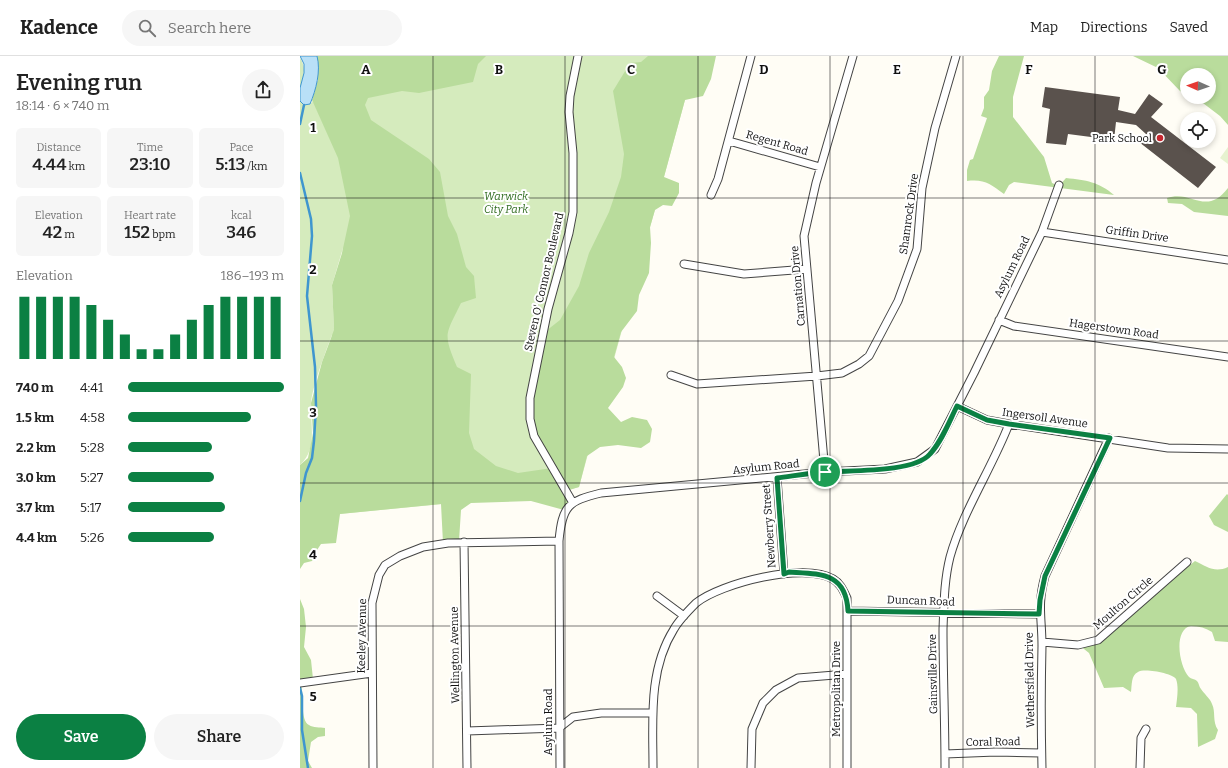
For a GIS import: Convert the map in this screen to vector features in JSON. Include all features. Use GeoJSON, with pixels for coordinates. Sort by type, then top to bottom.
{"type":"FeatureCollection","features":[{"type":"Feature","properties":{"kind":"street","name":"Steven O' Connor Boulevard"},"geometry":{"type":"LineString","coordinates":[[573,503],[534,436],[530,419],[530,405],[532,383],[548,309],[569,233],[573,212],[573,153],[569,112],[570,96],[578,56]]}},
{"type":"Feature","properties":{"kind":"street"},"geometry":{"type":"LineString","coordinates":[[711,196],[718,179],[729,141],[751,56]]}},
{"type":"Feature","properties":{"kind":"street","name":"Carnation Drive"},"geometry":{"type":"LineString","coordinates":[[825,472],[804,236],[820,167],[853,56]]}},
{"type":"Feature","properties":{"kind":"street","name":"Shamrock Drive"},"geometry":{"type":"LineString","coordinates":[[671,375],[698,384],[817,376],[842,372],[859,364],[869,356],[898,301],[917,249],[922,188],[935,128],[956,56]]}},
{"type":"Feature","properties":{"kind":"street","name":"Regent Road"},"geometry":{"type":"LineString","coordinates":[[729,141],[820,167]]}},
{"type":"Feature","properties":{"kind":"street","name":"Asylum Road"},"geometry":{"type":"LineString","coordinates":[[560,768],[559,541],[561,522],[566,509],[578,499],[601,493],[777,478],[825,472],[885,469],[917,462],[927,457],[935,449],[957,406],[1042,232],[1059,185]]}},
{"type":"Feature","properties":{"kind":"street","name":"Griffin Drive"},"geometry":{"type":"LineString","coordinates":[[1042,232],[1228,260]]}},
{"type":"Feature","properties":{"kind":"street"},"geometry":{"type":"LineString","coordinates":[[684,264],[744,274],[807,269]]}},
{"type":"Feature","properties":{"kind":"street","name":"Hagerstown Road"},"geometry":{"type":"LineString","coordinates":[[999,320],[1014,326],[1228,357]]}},
{"type":"Feature","properties":{"kind":"street","name":"Ingersoll Avenue"},"geometry":{"type":"LineString","coordinates":[[957,406],[987,420],[1009,424],[1110,438],[1168,448],[1228,449]]}},
{"type":"Feature","properties":{"kind":"street","name":"Gainsville Drive"},"geometry":{"type":"LineString","coordinates":[[945,768],[943,613],[946,573],[952,550],[965,519],[997,455],[1009,424]]}},
{"type":"Feature","properties":{"kind":"street","name":"Wethersfield Drive"},"geometry":{"type":"LineString","coordinates":[[1042,768],[1042,642],[1039,614],[1040,600],[1045,576],[1110,438]]}},
{"type":"Feature","properties":{"kind":"street","name":"Newberry Street"},"geometry":{"type":"LineString","coordinates":[[777,478],[784,574]]}},
{"type":"Feature","properties":{"kind":"street","name":"Keeley Avenue"},"geometry":{"type":"LineString","coordinates":[[373,768],[372,603],[379,575],[385,566],[400,556],[423,547],[464,542],[559,541]]}},
{"type":"Feature","properties":{"kind":"street","name":"Wellington Avenue"},"geometry":{"type":"LineString","coordinates":[[464,542],[467,768]]}},
{"type":"Feature","properties":{"kind":"street","name":"Moulton Circle"},"geometry":{"type":"LineString","coordinates":[[1042,642],[1078,645],[1098,640],[1187,562]]}},
{"type":"Feature","properties":{"kind":"street"},"geometry":{"type":"LineString","coordinates":[[653,768],[653,713],[656,670],[674,628],[697,603],[734,584],[789,572],[820,574],[833,579],[841,585],[847,598],[848,611]]}},
{"type":"Feature","properties":{"kind":"street"},"geometry":{"type":"LineString","coordinates":[[657,596],[684,616]]}},
{"type":"Feature","properties":{"kind":"street","name":"Duncan Road"},"geometry":{"type":"LineString","coordinates":[[848,611],[1039,614]]}},
{"type":"Feature","properties":{"kind":"street","name":"Metropolitan Drive"},"geometry":{"type":"LineString","coordinates":[[847,768],[848,611]]}},
{"type":"Feature","properties":{"kind":"street"},"geometry":{"type":"LineString","coordinates":[[300,684],[372,673]]}},
{"type":"Feature","properties":{"kind":"street"},"geometry":{"type":"LineString","coordinates":[[751,768],[752,729],[762,703],[776,690],[798,678],[847,674]]}},
{"type":"Feature","properties":{"kind":"street"},"geometry":{"type":"LineString","coordinates":[[467,730],[559,728],[573,717],[601,713],[653,713]]}},
{"type":"Feature","properties":{"kind":"street"},"geometry":{"type":"LineString","coordinates":[[1140,768],[1140,738],[1146,729]]}},
{"type":"Feature","properties":{"kind":"street","name":"Coral Road"},"geometry":{"type":"LineString","coordinates":[[945,754],[996,752],[1041,753]]}},
{"type":"Feature","properties":{"kind":"green space","name":"Warwick City Park"},"geometry":{"type":"Polygon","coordinates":[[[317,56],[697,56],[579,487],[556,493],[339,514],[332,335],[312,396],[311,444],[306,458],[300,465],[300,101],[304,105],[310,104],[313,101],[332,143],[317,56]],[[343,248],[332,285],[334,329],[343,248]]]}},
{"type":"Feature","properties":{"kind":"green space"},"geometry":{"type":"Polygon","coordinates":[[[317,56],[486,56],[478,64],[473,82],[419,93],[402,91],[368,98],[365,105],[371,120],[429,159],[440,172],[448,216],[457,234],[466,267],[474,276],[476,298],[461,303],[449,329],[448,335],[449,347],[457,367],[471,374],[469,433],[474,449],[496,466],[518,473],[552,468],[535,432],[532,419],[531,397],[546,331],[560,320],[579,286],[589,253],[609,212],[621,177],[624,154],[613,91],[630,63],[641,62],[648,56],[716,56],[711,79],[703,96],[685,100],[664,177],[679,183],[679,193],[672,206],[663,205],[655,210],[650,227],[651,243],[649,273],[639,295],[637,311],[621,332],[614,357],[622,367],[626,378],[623,387],[608,408],[621,422],[632,417],[647,420],[652,429],[650,442],[641,448],[618,445],[600,447],[587,456],[579,487],[566,491],[573,502],[564,510],[531,501],[471,503],[461,510],[459,541],[443,543],[441,504],[340,514],[336,543],[321,544],[317,550],[316,560],[304,563],[300,569],[300,465],[308,458],[313,433],[311,403],[322,362],[334,330],[332,285],[342,253],[350,216],[338,158],[312,100],[318,79],[317,56]]]}},
{"type":"Feature","properties":{"kind":"green space"},"geometry":{"type":"Polygon","coordinates":[[[999,56],[1024,56],[1013,97],[1013,117],[1044,157],[1052,183],[1059,186],[1066,178],[1086,181],[1103,187],[1114,195],[1014,182],[1009,185],[1004,194],[987,183],[967,181],[967,170],[970,160],[973,159],[987,118],[981,116],[984,108],[984,97],[989,90],[992,71],[999,56]]]}},
{"type":"Feature","properties":{"kind":"green space"},"geometry":{"type":"Polygon","coordinates":[[[1133,56],[1228,56],[1228,125],[1216,112],[1204,104],[1216,104],[1216,68],[1180,68],[1180,91],[1158,68],[1133,56]]]}},
{"type":"Feature","properties":{"kind":"green space"},"geometry":{"type":"Polygon","coordinates":[[[300,58],[304,69],[300,88],[300,58]]]}},
{"type":"Feature","properties":{"kind":"green space"},"geometry":{"type":"Polygon","coordinates":[[[1228,147],[1228,164],[1220,158],[1228,147]]]}},
{"type":"Feature","properties":{"kind":"green space"},"geometry":{"type":"Polygon","coordinates":[[[1228,188],[1228,216],[1194,212],[1182,204],[1168,203],[1167,198],[1176,196],[1205,202],[1213,201],[1228,188]]]}},
{"type":"Feature","properties":{"kind":"green space"},"geometry":{"type":"Polygon","coordinates":[[[1227,494],[1228,532],[1214,525],[1209,516],[1227,494]]]}},
{"type":"Feature","properties":{"kind":"green space"},"geometry":{"type":"Polygon","coordinates":[[[1195,561],[1215,569],[1223,569],[1228,567],[1228,642],[1215,641],[1212,632],[1197,626],[1191,626],[1185,629],[1180,641],[1180,657],[1185,672],[1190,678],[1197,681],[1200,688],[1211,702],[1214,710],[1216,727],[1218,730],[1215,739],[1198,747],[1197,714],[1191,708],[1176,707],[1178,693],[1176,679],[1158,672],[1141,671],[1134,675],[1131,692],[1123,687],[1104,688],[1089,653],[1079,645],[1098,639],[1195,561]]]}},
{"type":"Feature","properties":{"kind":"green space"},"geometry":{"type":"Polygon","coordinates":[[[300,599],[304,609],[306,627],[304,647],[311,660],[313,679],[301,684],[303,713],[306,722],[309,725],[325,728],[325,736],[318,737],[311,742],[308,761],[312,768],[300,768],[300,599]]]}},
{"type":"Feature","properties":{"kind":"water"},"geometry":{"type":"Polygon","coordinates":[[[300,56],[317,56],[318,62],[318,74],[314,93],[310,104],[304,105],[300,101],[300,88],[304,73],[304,64],[300,56]]]}},
{"type":"Feature","properties":{"kind":"building","name":"Park School"},"geometry":{"type":"Polygon","coordinates":[[[1045,87],[1120,97],[1118,110],[1135,114],[1149,94],[1163,104],[1151,117],[1180,139],[1180,148],[1191,148],[1216,167],[1198,188],[1139,142],[1146,134],[1136,125],[1116,122],[1114,140],[1068,134],[1066,145],[1046,143],[1050,109],[1042,107],[1045,87]]]}},
{"type":"Feature","properties":{"kind":"waterway"},"geometry":{"type":"LineString","coordinates":[[300,124],[304,105]]}},
{"type":"Feature","properties":{"kind":"waterway"},"geometry":{"type":"LineString","coordinates":[[300,173],[311,219],[312,236],[307,296],[315,367],[316,406],[312,458],[306,473],[300,501]]}},
{"type":"Feature","properties":{"kind":"waterway"},"geometry":{"type":"LineString","coordinates":[[300,688],[302,696],[302,730],[308,768]]}},
{"type":"Feature","properties":{"kind":"place","name":"Park School"},"geometry":{"type":"Point","coordinates":[1160,138]}},
{"type":"Feature","properties":{"kind":"route"},"geometry":{"type":"LineString","coordinates":[[957,406],[987,420],[1110,438],[1045,576],[1041,592],[1039,614],[848,611],[847,598],[841,585],[833,579],[820,574],[789,572],[784,574],[777,478],[825,472],[885,469],[917,462],[927,457],[935,449],[957,406]]}}]}
